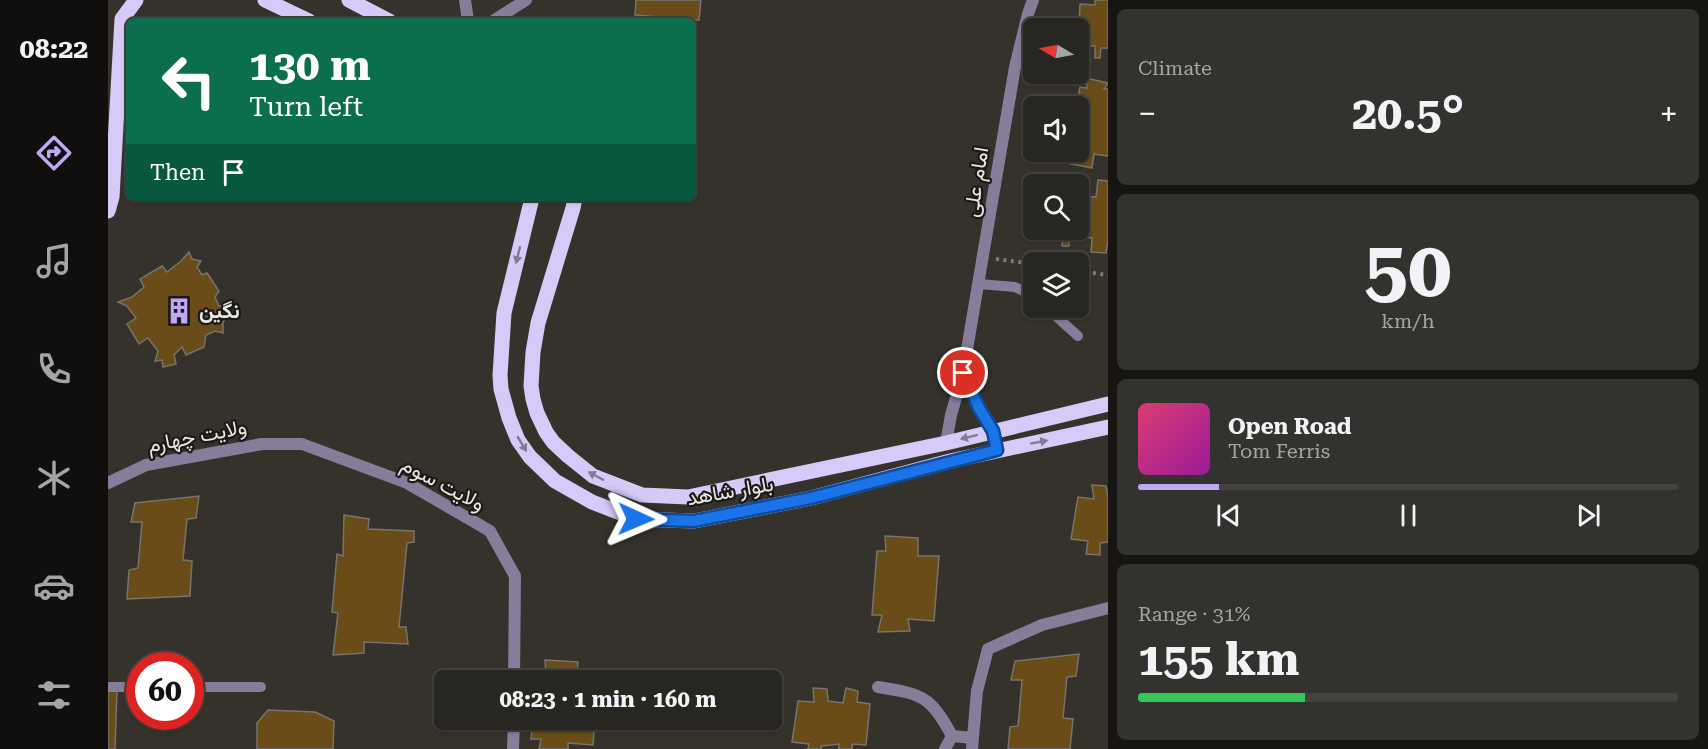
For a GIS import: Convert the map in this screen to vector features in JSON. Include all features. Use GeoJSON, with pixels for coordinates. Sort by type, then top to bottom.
{"type":"FeatureCollection","features":[{"type":"Feature","properties":{"kind":"main road"},"geometry":{"type":"LineString","coordinates":[[108,211],[112,197],[122,19],[136,0]]}},
{"type":"Feature","properties":{"kind":"main road"},"geometry":{"type":"LineString","coordinates":[[265,0],[303,18]]}},
{"type":"Feature","properties":{"kind":"main road"},"geometry":{"type":"LineString","coordinates":[[349,0],[383,18]]}},
{"type":"Feature","properties":{"kind":"main road","name":"بلوار شاهد"},"geometry":{"type":"LineString","coordinates":[[531,201],[504,313],[501,389],[518,440],[530,457],[555,481],[592,502],[636,519],[694,521],[811,498],[950,461],[1108,427]]}},
{"type":"Feature","properties":{"kind":"main road","name":"بلوار شاهد"},"geometry":{"type":"LineString","coordinates":[[574,201],[538,323],[532,352],[531,386],[537,414],[553,442],[593,476],[642,495],[688,497],[946,443],[1108,404]]}},
{"type":"Feature","properties":{"kind":"main road"},"geometry":{"type":"LineString","coordinates":[[993,431],[997,450]]}},
{"type":"Feature","properties":{"kind":"main road"},"geometry":{"type":"LineString","coordinates":[[946,443],[950,461]]}},
{"type":"Feature","properties":{"kind":"street"},"geometry":{"type":"LineString","coordinates":[[465,0],[468,18]]}},
{"type":"Feature","properties":{"kind":"street"},"geometry":{"type":"LineString","coordinates":[[498,18],[526,0]]}},
{"type":"Feature","properties":{"kind":"street","name":"امام علی"},"geometry":{"type":"LineString","coordinates":[[946,443],[963,373],[1015,67],[1033,0]]}},
{"type":"Feature","properties":{"kind":"street"},"geometry":{"type":"LineString","coordinates":[[963,373],[979,408],[993,431]]}},
{"type":"Feature","properties":{"kind":"street","name":"ولایت چهارم"},"geometry":{"type":"LineString","coordinates":[[108,483],[146,465],[262,444]]}},
{"type":"Feature","properties":{"kind":"street","name":"ولایت سوم"},"geometry":{"type":"LineString","coordinates":[[262,444],[302,444],[407,483],[490,531],[515,576],[514,670]]}},
{"type":"Feature","properties":{"kind":"street"},"geometry":{"type":"LineString","coordinates":[[878,687],[912,693],[929,702],[952,736],[973,743],[977,691],[988,649],[1042,625],[1108,609]]}},
{"type":"Feature","properties":{"kind":"street"},"geometry":{"type":"LineString","coordinates":[[513,749],[514,730]]}},
{"type":"Feature","properties":{"kind":"street"},"geometry":{"type":"LineString","coordinates":[[945,749],[952,736]]}},
{"type":"Feature","properties":{"kind":"lane"},"geometry":{"type":"LineString","coordinates":[[979,284],[1015,287],[1023,291]]}},
{"type":"Feature","properties":{"kind":"lane"},"geometry":{"type":"LineString","coordinates":[[1058,318],[1078,336]]}},
{"type":"Feature","properties":{"kind":"lane"},"geometry":{"type":"LineString","coordinates":[[108,687],[126,687]]}},
{"type":"Feature","properties":{"kind":"lane"},"geometry":{"type":"LineString","coordinates":[[204,687],[261,687]]}},
{"type":"Feature","properties":{"kind":"path"},"geometry":{"type":"LineString","coordinates":[[983,257],[1023,262]]}},
{"type":"Feature","properties":{"kind":"path"},"geometry":{"type":"LineString","coordinates":[[1089,272],[1108,275]]}},
{"type":"Feature","properties":{"kind":"building"},"geometry":{"type":"Polygon","coordinates":[[[636,0],[701,0],[699,20],[635,15],[636,0]]]}},
{"type":"Feature","properties":{"kind":"building"},"geometry":{"type":"Polygon","coordinates":[[[1095,0],[1108,0],[1108,48],[1101,48],[1100,58],[1095,58],[1095,46],[1089,46],[1089,18],[1079,18],[1080,4],[1095,5],[1095,0]]]}},
{"type":"Feature","properties":{"kind":"building"},"geometry":{"type":"Polygon","coordinates":[[[1089,79],[1108,83],[1104,89],[1108,89],[1108,156],[1094,154],[1092,168],[1066,163],[1089,162],[1089,96],[1078,96],[1080,87],[1087,88],[1089,79]]]}},
{"type":"Feature","properties":{"kind":"building"},"geometry":{"type":"Polygon","coordinates":[[[1098,180],[1108,181],[1106,253],[1091,252],[1089,197],[1096,197],[1098,180]]]}},
{"type":"Feature","properties":{"kind":"building"},"geometry":{"type":"Polygon","coordinates":[[[1063,240],[1070,240],[1069,246],[1062,246],[1063,240]]]}},
{"type":"Feature","properties":{"kind":"building","name":"نگین"},"geometry":{"type":"Polygon","coordinates":[[[189,252],[192,259],[201,261],[197,267],[202,275],[207,273],[219,291],[215,297],[219,306],[227,306],[228,316],[223,322],[223,333],[215,331],[206,335],[204,347],[186,355],[182,347],[174,355],[176,364],[163,367],[162,360],[155,361],[158,351],[148,338],[139,344],[127,324],[136,318],[127,306],[118,302],[132,297],[144,287],[140,279],[162,266],[167,272],[189,252]]]}},
{"type":"Feature","properties":{"kind":"building"},"geometry":{"type":"Polygon","coordinates":[[[1092,485],[1106,486],[1108,498],[1108,542],[1100,543],[1100,555],[1086,554],[1088,541],[1071,539],[1078,497],[1094,499],[1092,485]]]}},
{"type":"Feature","properties":{"kind":"building"},"geometry":{"type":"Polygon","coordinates":[[[199,496],[196,518],[187,519],[183,560],[192,561],[190,596],[127,599],[129,570],[138,568],[142,522],[131,522],[135,503],[199,496]]]}},
{"type":"Feature","properties":{"kind":"building"},"geometry":{"type":"Polygon","coordinates":[[[344,515],[369,519],[368,529],[414,531],[414,542],[407,543],[399,627],[406,627],[408,644],[364,642],[364,653],[333,655],[338,613],[332,612],[337,554],[343,556],[344,515]]]}},
{"type":"Feature","properties":{"kind":"building"},"geometry":{"type":"Polygon","coordinates":[[[885,536],[918,538],[918,556],[939,556],[934,621],[908,619],[910,631],[878,632],[882,615],[872,615],[877,551],[886,551],[885,536]]]}},
{"type":"Feature","properties":{"kind":"building"},"geometry":{"type":"Polygon","coordinates":[[[1079,654],[1076,676],[1067,677],[1063,718],[1073,719],[1070,749],[1008,749],[1010,727],[1018,726],[1022,680],[1011,680],[1015,661],[1079,654]]]}},
{"type":"Feature","properties":{"kind":"building"},"geometry":{"type":"Polygon","coordinates":[[[545,660],[578,662],[578,670],[546,670],[545,660]]]}},
{"type":"Feature","properties":{"kind":"building"},"geometry":{"type":"Polygon","coordinates":[[[108,687],[117,691],[115,749],[108,749],[108,687]]]}},
{"type":"Feature","properties":{"kind":"building"},"geometry":{"type":"Polygon","coordinates":[[[813,688],[827,689],[828,701],[843,703],[846,688],[858,691],[857,702],[870,704],[866,745],[852,744],[852,749],[839,749],[839,744],[821,746],[821,749],[808,749],[809,744],[792,742],[798,701],[814,702],[813,688]]]}},
{"type":"Feature","properties":{"kind":"building"},"geometry":{"type":"Polygon","coordinates":[[[268,710],[315,712],[334,721],[333,749],[257,749],[257,723],[268,710]]]}},
{"type":"Feature","properties":{"kind":"building"},"geometry":{"type":"Polygon","coordinates":[[[532,730],[594,730],[593,745],[568,743],[568,749],[539,749],[541,739],[531,739],[532,730]]]}},
{"type":"Feature","properties":{"kind":"place","name":"نگین"},"geometry":{"type":"Point","coordinates":[179,311]}},
{"type":"Feature","properties":{"kind":"route"},"geometry":{"type":"LineString","coordinates":[[636,519],[694,521],[811,498],[997,450],[993,431],[979,408],[963,373]]}}]}
